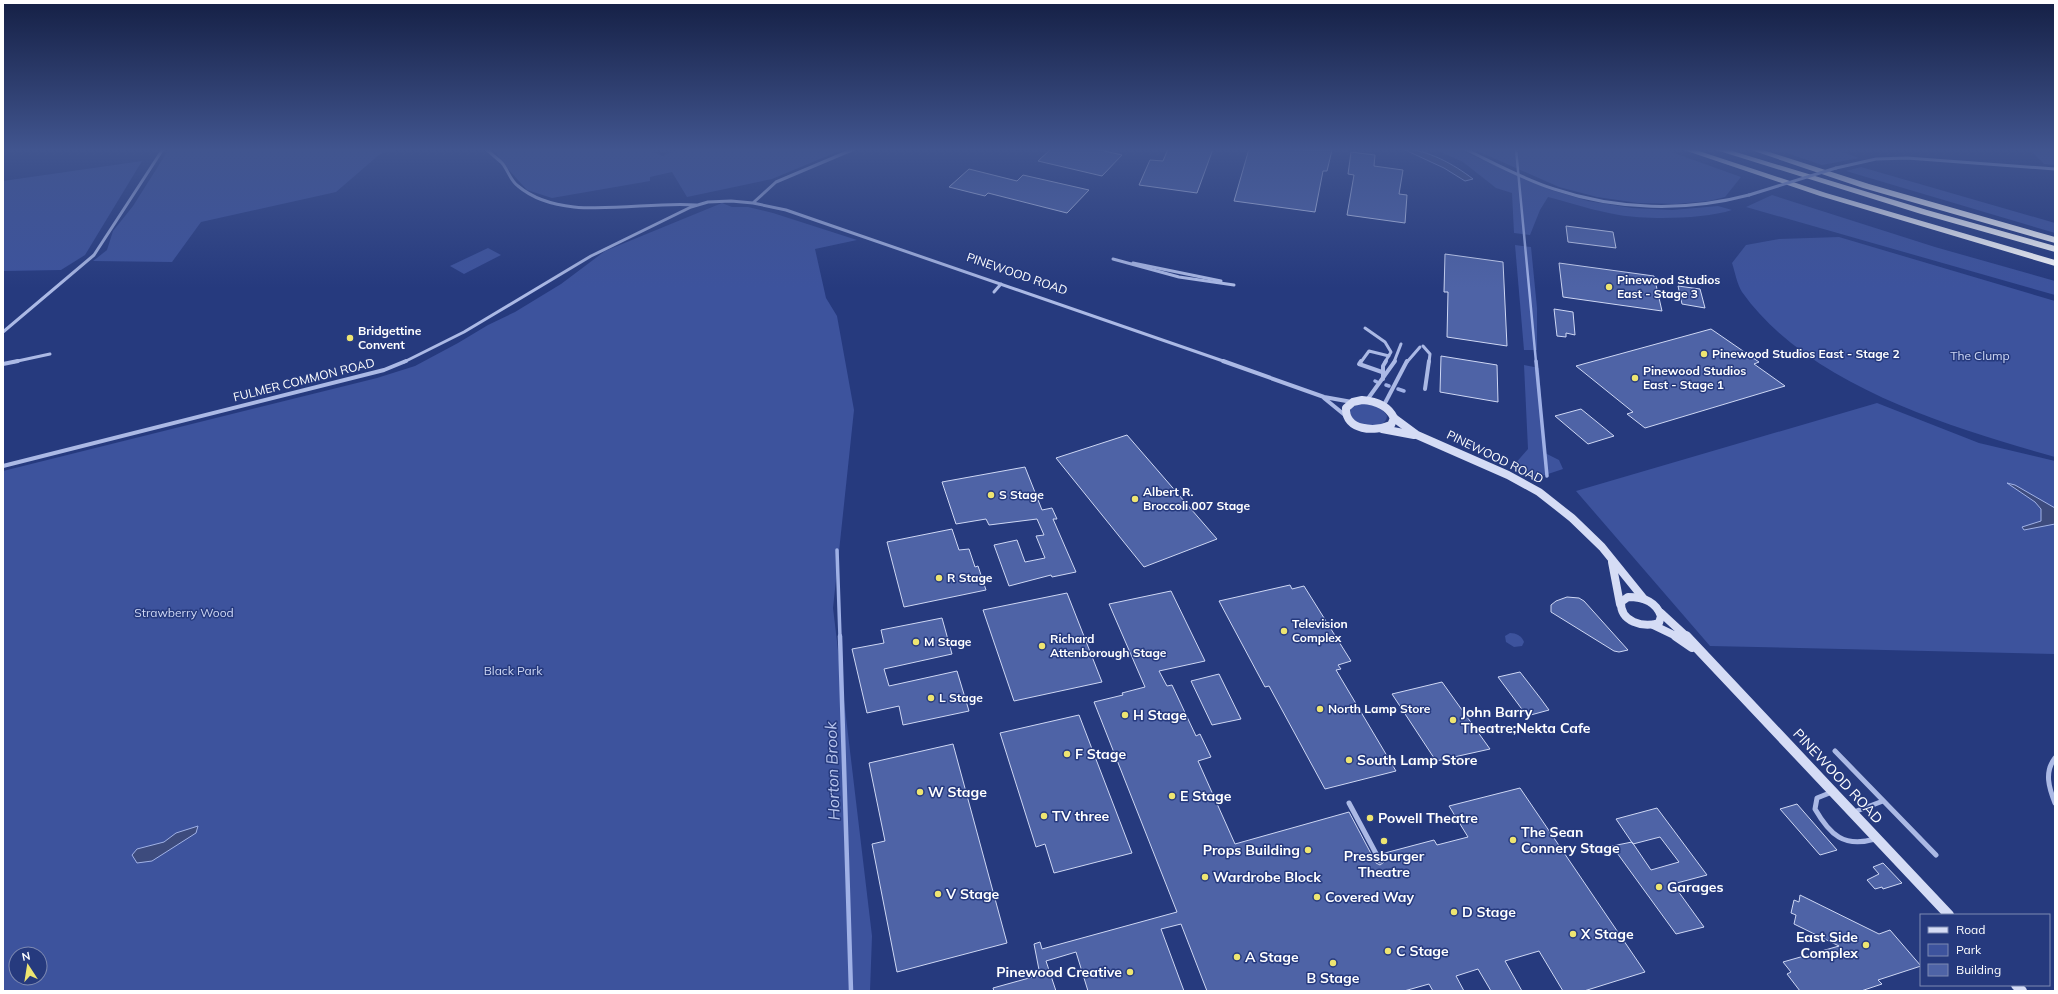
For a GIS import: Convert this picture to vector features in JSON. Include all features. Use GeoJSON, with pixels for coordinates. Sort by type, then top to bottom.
{"type":"FeatureCollection","features":[{"type":"Feature","properties":{"kind":"highway"},"geometry":{"type":"LineString","coordinates":[[1826,195],[1922,225],[2055,263]]}},
{"type":"Feature","properties":{"kind":"highway"},"geometry":{"type":"LineString","coordinates":[[1869,195],[2055,249]]}},
{"type":"Feature","properties":{"kind":"highway"},"geometry":{"type":"LineString","coordinates":[[1881,195],[2055,245]]}},
{"type":"Feature","properties":{"kind":"highway"},"geometry":{"type":"LineString","coordinates":[[1899,195],[2055,240]]}},
{"type":"Feature","properties":{"kind":"street"},"geometry":{"type":"LineString","coordinates":[[3,332],[94,255],[133,195]]}},
{"type":"Feature","properties":{"kind":"street"},"geometry":{"type":"LineString","coordinates":[[534,195],[570,206],[612,209],[685,204],[696,205]]}},
{"type":"Feature","properties":{"kind":"street"},"geometry":{"type":"LineString","coordinates":[[754,202],[761,195]]}},
{"type":"Feature","properties":{"kind":"street"},"geometry":{"type":"LineString","coordinates":[[1577,195],[1618,204],[1672,208],[1723,203],[1748,195]]}},
{"type":"Feature","properties":{"kind":"street","name":"PINEWOOD ROAD"},"geometry":{"type":"LineString","coordinates":[[696,205],[729,200],[754,202],[794,213],[1120,324],[1324,397],[1352,402]]}},
{"type":"Feature","properties":{"kind":"street","name":"FULMER COMMON ROAD"},"geometry":{"type":"LineString","coordinates":[[3,466],[384,370],[407,362],[471,328],[591,256],[696,205]]}},
{"type":"Feature","properties":{"kind":"street"},"geometry":{"type":"LineString","coordinates":[[1113,259],[1174,270],[1234,285],[1179,277],[1113,259]]}},
{"type":"Feature","properties":{"kind":"street"},"geometry":{"type":"LineString","coordinates":[[994,292],[1001,284]]}},
{"type":"Feature","properties":{"kind":"street"},"geometry":{"type":"LineString","coordinates":[[1365,328],[1385,342],[1391,352],[1383,366],[1382,372],[1384,379]]}},
{"type":"Feature","properties":{"kind":"street"},"geometry":{"type":"LineString","coordinates":[[1367,400],[1384,379],[1399,353],[1401,344]]}},
{"type":"Feature","properties":{"kind":"street"},"geometry":{"type":"LineString","coordinates":[[1384,405],[1407,362],[1422,346],[1430,354],[1425,389]]}},
{"type":"Feature","properties":{"kind":"street"},"geometry":{"type":"LineString","coordinates":[[1382,372],[1359,364],[1369,352],[1389,356]]}},
{"type":"Feature","properties":{"kind":"street"},"geometry":{"type":"LineString","coordinates":[[3,364],[50,354]]}},
{"type":"Feature","properties":{"kind":"street","name":"PINEWOOD ROAD"},"geometry":{"type":"LineString","coordinates":[[1324,397],[1346,416]]}},
{"type":"Feature","properties":{"kind":"street"},"geometry":{"type":"LineString","coordinates":[[1367,400],[1384,405],[1389,409],[1394,418],[1391,425],[1382,429],[1362,428],[1351,422],[1346,416],[1346,408],[1352,402],[1367,400]]}},
{"type":"Feature","properties":{"kind":"street","name":"PINEWOOD ROAD"},"geometry":{"type":"LineString","coordinates":[[1394,418],[1417,435],[1508,475],[1539,492],[1572,518],[1611,557],[1627,580],[1644,599]]}},
{"type":"Feature","properties":{"kind":"street","name":"PINEWOOD ROAD"},"geometry":{"type":"LineString","coordinates":[[1382,429],[1417,435]]}},
{"type":"Feature","properties":{"kind":"street"},"geometry":{"type":"LineString","coordinates":[[1611,557],[1620,604],[1622,612],[1630,620],[1642,625],[1653,625],[1660,621],[1661,613],[1654,605],[1644,599],[1628,597],[1620,604]]}},
{"type":"Feature","properties":{"kind":"street","name":"PINEWOOD ROAD"},"geometry":{"type":"LineString","coordinates":[[1661,613],[1692,642],[1851,813],[1948,914]]}},
{"type":"Feature","properties":{"kind":"street","name":"PINEWOOD ROAD"},"geometry":{"type":"LineString","coordinates":[[1653,625],[1679,638],[1705,657]]}},
{"type":"Feature","properties":{"kind":"street"},"geometry":{"type":"LineString","coordinates":[[1835,751],[1936,855]]}},
{"type":"Feature","properties":{"kind":"street"},"geometry":{"type":"LineString","coordinates":[[2055,758],[2052,761],[2049,786],[2055,803]]}},
{"type":"Feature","properties":{"kind":"street"},"geometry":{"type":"LineString","coordinates":[[1832,792],[1817,798],[1814,809],[1821,821],[1832,834],[1844,840],[1857,843],[1876,838]]}},
{"type":"Feature","properties":{"kind":"street"},"geometry":{"type":"LineString","coordinates":[[1851,813],[1884,801]]}},
{"type":"Feature","properties":{"kind":"street"},"geometry":{"type":"LineString","coordinates":[[1349,803],[1380,861]]}},
{"type":"Feature","properties":{"kind":"green space"},"geometry":{"type":"Polygon","coordinates":[[[3,195],[121,195],[85,255],[61,270],[3,271],[3,195]]]}},
{"type":"Feature","properties":{"kind":"green space"},"geometry":{"type":"Polygon","coordinates":[[[140,195],[321,195],[201,222],[172,262],[93,261],[107,250],[113,231],[140,195]]]}},
{"type":"Feature","properties":{"kind":"green space"},"geometry":{"type":"Polygon","coordinates":[[[544,195],[567,195],[552,198],[544,195]]]}},
{"type":"Feature","properties":{"kind":"green space"},"geometry":{"type":"Polygon","coordinates":[[[1512,195],[1569,195],[1588,201],[1632,208],[1672,210],[1718,206],[1732,210],[1692,217],[1645,218],[1610,213],[1548,197],[1540,210],[1530,235],[1514,233],[1512,195]]]}},
{"type":"Feature","properties":{"kind":"green space"},"geometry":{"type":"Polygon","coordinates":[[[1591,195],[1726,195],[1709,201],[1676,204],[1638,203],[1591,195]]]}},
{"type":"Feature","properties":{"kind":"green space"},"geometry":{"type":"Polygon","coordinates":[[[1773,195],[1935,247],[2055,281],[2055,295],[1746,207],[1773,195]]]}},
{"type":"Feature","properties":{"kind":"green space"},"geometry":{"type":"Polygon","coordinates":[[[1928,195],[1959,195],[2055,223],[2055,233],[1928,195]]]}},
{"type":"Feature","properties":{"kind":"green space","name":"Black Park"},"geometry":{"type":"Polygon","coordinates":[[[722,203],[732,207],[748,207],[773,213],[857,240],[815,249],[826,298],[837,316],[854,410],[833,608],[872,936],[870,991],[3,991],[3,471],[377,378],[415,366],[488,325],[515,312],[561,284],[605,251],[722,203]]]}},
{"type":"Feature","properties":{"kind":"green space","name":"The Clump"},"geometry":{"type":"Polygon","coordinates":[[[1839,237],[2055,301],[2055,457],[1971,432],[1927,416],[1884,398],[1842,377],[1804,353],[1770,325],[1740,289],[1732,263],[1746,245],[1779,239],[1839,237]]]}},
{"type":"Feature","properties":{"kind":"green space"},"geometry":{"type":"Polygon","coordinates":[[[1515,245],[1531,247],[1537,308],[1537,350],[1524,350],[1515,245]]]}},
{"type":"Feature","properties":{"kind":"green space"},"geometry":{"type":"Polygon","coordinates":[[[488,248],[501,255],[464,274],[450,266],[488,248]]]}},
{"type":"Feature","properties":{"kind":"green space"},"geometry":{"type":"Polygon","coordinates":[[[1524,365],[1539,368],[1545,453],[1559,460],[1563,469],[1539,477],[1514,465],[1528,449],[1524,365]]]}},
{"type":"Feature","properties":{"kind":"green space"},"geometry":{"type":"Polygon","coordinates":[[[1877,403],[1979,443],[2055,461],[2055,654],[1710,646],[1576,491],[1877,403]]]}},
{"type":"Feature","properties":{"kind":"green space"},"geometry":{"type":"Polygon","coordinates":[[[1359,404],[1367,404],[1379,408],[1387,416],[1386,420],[1383,424],[1373,426],[1368,426],[1358,422],[1353,419],[1350,412],[1351,408],[1359,404]]]}},
{"type":"Feature","properties":{"kind":"green space"},"geometry":{"type":"Polygon","coordinates":[[[1510,633],[1517,634],[1522,638],[1524,642],[1522,646],[1514,647],[1506,642],[1505,636],[1510,633]]]}},
{"type":"Feature","properties":{"kind":"shaded area"},"geometry":{"type":"Polygon","coordinates":[[[2007,483],[2015,485],[2055,508],[2055,524],[2024,530],[2022,527],[2041,521],[2041,509],[2035,502],[2007,483]]]}},
{"type":"Feature","properties":{"kind":"shaded area"},"geometry":{"type":"Polygon","coordinates":[[[198,826],[196,833],[152,861],[137,863],[132,855],[137,849],[164,842],[176,833],[198,826]]]}},
{"type":"Feature","properties":{"kind":"building"},"geometry":{"type":"Polygon","coordinates":[[[997,195],[1084,195],[1067,213],[997,195]]]}},
{"type":"Feature","properties":{"kind":"building"},"geometry":{"type":"Polygon","coordinates":[[[1236,195],[1318,195],[1315,212],[1234,201],[1236,195]]]}},
{"type":"Feature","properties":{"kind":"building"},"geometry":{"type":"Polygon","coordinates":[[[1350,195],[1407,195],[1405,223],[1347,215],[1350,195]]]}},
{"type":"Feature","properties":{"kind":"building"},"geometry":{"type":"Polygon","coordinates":[[[1566,226],[1613,232],[1616,248],[1568,242],[1566,226]]]}},
{"type":"Feature","properties":{"kind":"building"},"geometry":{"type":"Polygon","coordinates":[[[1445,254],[1503,262],[1507,346],[1447,337],[1448,292],[1444,292],[1445,254]]]}},
{"type":"Feature","properties":{"kind":"building","name":"Pinewood Studios East - Stage 3"},"geometry":{"type":"Polygon","coordinates":[[[1559,263],[1654,276],[1662,311],[1563,297],[1559,263]]]}},
{"type":"Feature","properties":{"kind":"building"},"geometry":{"type":"Polygon","coordinates":[[[1678,286],[1700,289],[1705,308],[1682,304],[1678,286]]]}},
{"type":"Feature","properties":{"kind":"building"},"geometry":{"type":"Polygon","coordinates":[[[1554,309],[1573,312],[1575,335],[1566,333],[1566,337],[1557,336],[1554,309]]]}},
{"type":"Feature","properties":{"kind":"building"},"geometry":{"type":"Polygon","coordinates":[[[1711,329],[1759,362],[1754,364],[1785,386],[1645,428],[1627,414],[1633,412],[1576,366],[1711,329]]]}},
{"type":"Feature","properties":{"kind":"building"},"geometry":{"type":"Polygon","coordinates":[[[1441,356],[1497,365],[1498,402],[1440,392],[1441,356]]]}},
{"type":"Feature","properties":{"kind":"building"},"geometry":{"type":"Polygon","coordinates":[[[1581,409],[1614,436],[1588,444],[1555,416],[1581,409]]]}},
{"type":"Feature","properties":{"kind":"building","name":"Albert R. Broccoli 007 Stage"},"geometry":{"type":"Polygon","coordinates":[[[1127,435],[1217,539],[1144,567],[1056,458],[1127,435]]]}},
{"type":"Feature","properties":{"kind":"building","name":"S Stage"},"geometry":{"type":"Polygon","coordinates":[[[1025,467],[1042,510],[1052,508],[1057,519],[1053,519],[1076,572],[1052,577],[1051,575],[1009,586],[994,545],[1017,540],[1025,562],[1045,558],[1036,536],[1044,535],[1037,519],[989,525],[986,519],[956,524],[942,482],[1025,467]]]}},
{"type":"Feature","properties":{"kind":"building","name":"R Stage"},"geometry":{"type":"Polygon","coordinates":[[[952,529],[959,550],[969,549],[975,567],[978,566],[986,590],[904,607],[887,542],[952,529]]]}},
{"type":"Feature","properties":{"kind":"building"},"geometry":{"type":"Polygon","coordinates":[[[1290,585],[1292,589],[1304,586],[1351,661],[1338,665],[1341,669],[1336,670],[1396,771],[1325,789],[1269,686],[1265,687],[1219,601],[1290,585]]]}},
{"type":"Feature","properties":{"kind":"building"},"geometry":{"type":"Polygon","coordinates":[[[1171,591],[1205,661],[1159,671],[1167,686],[1172,685],[1196,736],[1200,734],[1211,757],[1198,761],[1235,844],[1349,812],[1376,863],[1380,865],[1384,862],[1381,854],[1434,840],[1437,845],[1468,837],[1449,806],[1520,788],[1645,972],[1584,991],[1563,991],[1539,951],[1505,961],[1522,991],[1491,991],[1478,969],[1456,976],[1464,991],[1433,991],[1429,984],[1404,991],[1207,991],[1181,924],[1161,929],[1184,991],[1088,991],[1076,952],[1046,961],[1056,991],[994,991],[993,988],[1040,975],[1034,944],[1040,942],[1042,949],[1177,912],[1094,702],[1123,695],[1122,693],[1145,687],[1109,604],[1171,591]]]}},
{"type":"Feature","properties":{"kind":"building","name":"Richard Attenborough Stage"},"geometry":{"type":"Polygon","coordinates":[[[1067,593],[1102,682],[1014,701],[983,610],[1067,593]]]}},
{"type":"Feature","properties":{"kind":"building"},"geometry":{"type":"Polygon","coordinates":[[[1567,597],[1579,598],[1584,601],[1628,650],[1619,652],[1614,651],[1551,612],[1551,605],[1556,601],[1567,597]]]}},
{"type":"Feature","properties":{"kind":"building"},"geometry":{"type":"Polygon","coordinates":[[[942,618],[952,654],[884,669],[889,686],[957,671],[969,711],[903,725],[899,706],[867,713],[852,649],[884,643],[881,630],[942,618]]]}},
{"type":"Feature","properties":{"kind":"building"},"geometry":{"type":"Polygon","coordinates":[[[1520,672],[1549,710],[1527,716],[1498,677],[1520,672]]]}},
{"type":"Feature","properties":{"kind":"building"},"geometry":{"type":"Polygon","coordinates":[[[1219,674],[1241,719],[1212,725],[1191,681],[1219,674]]]}},
{"type":"Feature","properties":{"kind":"building","name":"John Barry Theatre;Nekta Cafe"},"geometry":{"type":"Polygon","coordinates":[[[1442,682],[1490,749],[1436,761],[1392,694],[1442,682]]]}},
{"type":"Feature","properties":{"kind":"building"},"geometry":{"type":"Polygon","coordinates":[[[1079,715],[1132,853],[1054,873],[1045,844],[1036,847],[1000,733],[1079,715]]]}},
{"type":"Feature","properties":{"kind":"building","name":"V Stage"},"geometry":{"type":"Polygon","coordinates":[[[953,744],[1007,943],[897,972],[872,844],[885,841],[869,763],[953,744]]]}},
{"type":"Feature","properties":{"kind":"building"},"geometry":{"type":"Polygon","coordinates":[[[1797,804],[1837,850],[1820,855],[1780,809],[1797,804]]]}},
{"type":"Feature","properties":{"kind":"building"},"geometry":{"type":"Polygon","coordinates":[[[1657,808],[1707,875],[1673,884],[1704,927],[1676,934],[1612,846],[1632,842],[1616,819],[1657,808]],[[1660,837],[1633,844],[1651,870],[1679,862],[1660,837]]]}},
{"type":"Feature","properties":{"kind":"building"},"geometry":{"type":"Polygon","coordinates":[[[1883,863],[1902,883],[1883,889],[1882,887],[1875,889],[1867,880],[1879,874],[1873,867],[1883,863]]]}},
{"type":"Feature","properties":{"kind":"building","name":"East Side Complex"},"geometry":{"type":"Polygon","coordinates":[[[1800,895],[1879,934],[1890,930],[1920,966],[1878,980],[1882,984],[1861,991],[1800,991],[1787,974],[1791,972],[1783,962],[1839,946],[1794,924],[1796,915],[1791,913],[1794,900],[1799,902],[1800,895]]]}},
{"type":"Feature","properties":{"kind":"waterway"},"geometry":{"type":"LineString","coordinates":[[1520,195],[1536,362]]}},
{"type":"Feature","properties":{"kind":"waterway"},"geometry":{"type":"LineString","coordinates":[[1536,361],[1547,476]]}},
{"type":"Feature","properties":{"kind":"waterway"},"geometry":{"type":"LineString","coordinates":[[1398,389],[1404,391]]}},
{"type":"Feature","properties":{"kind":"waterway","name":"Horton Brook"},"geometry":{"type":"LineString","coordinates":[[837,550],[840,637]]}},
{"type":"Feature","properties":{"kind":"waterway","name":"Horton Brook"},"geometry":{"type":"LineString","coordinates":[[840,636],[851,991]]}},
{"type":"Feature","properties":{"kind":"place","name":"Pinewood Studios East - Stage 3"},"geometry":{"type":"Point","coordinates":[1609,287]}},
{"type":"Feature","properties":{"kind":"place","name":"Bridgettine Convent"},"geometry":{"type":"Point","coordinates":[350,338]}},
{"type":"Feature","properties":{"kind":"place","name":"Pinewood Studios East - Stage 2"},"geometry":{"type":"Point","coordinates":[1704,354]}},
{"type":"Feature","properties":{"kind":"place","name":"Pinewood Studios East - Stage 1"},"geometry":{"type":"Point","coordinates":[1635,378]}},
{"type":"Feature","properties":{"kind":"place","name":"S Stage"},"geometry":{"type":"Point","coordinates":[991,495]}},
{"type":"Feature","properties":{"kind":"place","name":"Albert R. Broccoli 007 Stage"},"geometry":{"type":"Point","coordinates":[1135,499]}},
{"type":"Feature","properties":{"kind":"place","name":"R Stage"},"geometry":{"type":"Point","coordinates":[939,578]}},
{"type":"Feature","properties":{"kind":"place","name":"Television Complex"},"geometry":{"type":"Point","coordinates":[1284,631]}},
{"type":"Feature","properties":{"kind":"place","name":"M Stage"},"geometry":{"type":"Point","coordinates":[916,642]}},
{"type":"Feature","properties":{"kind":"place","name":"Richard Attenborough Stage"},"geometry":{"type":"Point","coordinates":[1042,646]}},
{"type":"Feature","properties":{"kind":"place","name":"L Stage"},"geometry":{"type":"Point","coordinates":[931,698]}},
{"type":"Feature","properties":{"kind":"place","name":"North Lamp Store"},"geometry":{"type":"Point","coordinates":[1320,709]}},
{"type":"Feature","properties":{"kind":"place","name":"H Stage"},"geometry":{"type":"Point","coordinates":[1125,715]}},
{"type":"Feature","properties":{"kind":"place","name":"John Barry Theatre;Nekta Cafe"},"geometry":{"type":"Point","coordinates":[1453,720]}},
{"type":"Feature","properties":{"kind":"place","name":"F Stage"},"geometry":{"type":"Point","coordinates":[1067,754]}},
{"type":"Feature","properties":{"kind":"place","name":"South Lamp Store"},"geometry":{"type":"Point","coordinates":[1349,760]}},
{"type":"Feature","properties":{"kind":"place","name":"W Stage"},"geometry":{"type":"Point","coordinates":[920,792]}},
{"type":"Feature","properties":{"kind":"place","name":"E Stage"},"geometry":{"type":"Point","coordinates":[1172,796]}},
{"type":"Feature","properties":{"kind":"place","name":"TV three"},"geometry":{"type":"Point","coordinates":[1044,816]}},
{"type":"Feature","properties":{"kind":"place","name":"Powell Theatre"},"geometry":{"type":"Point","coordinates":[1370,818]}},
{"type":"Feature","properties":{"kind":"place","name":"The Sean Connery Stage"},"geometry":{"type":"Point","coordinates":[1513,840]}},
{"type":"Feature","properties":{"kind":"place","name":"Pressburger Theatre"},"geometry":{"type":"Point","coordinates":[1384,841]}},
{"type":"Feature","properties":{"kind":"place","name":"Props Building"},"geometry":{"type":"Point","coordinates":[1308,850]}},
{"type":"Feature","properties":{"kind":"place","name":"Wardrobe Block"},"geometry":{"type":"Point","coordinates":[1205,877]}},
{"type":"Feature","properties":{"kind":"place","name":"Garages"},"geometry":{"type":"Point","coordinates":[1659,887]}},
{"type":"Feature","properties":{"kind":"place","name":"V Stage"},"geometry":{"type":"Point","coordinates":[938,894]}},
{"type":"Feature","properties":{"kind":"place","name":"Covered Way"},"geometry":{"type":"Point","coordinates":[1317,897]}},
{"type":"Feature","properties":{"kind":"place","name":"D Stage"},"geometry":{"type":"Point","coordinates":[1454,912]}},
{"type":"Feature","properties":{"kind":"place","name":"X Stage"},"geometry":{"type":"Point","coordinates":[1573,934]}},
{"type":"Feature","properties":{"kind":"place","name":"East Side Complex"},"geometry":{"type":"Point","coordinates":[1866,945]}},
{"type":"Feature","properties":{"kind":"place","name":"C Stage"},"geometry":{"type":"Point","coordinates":[1388,951]}},
{"type":"Feature","properties":{"kind":"place","name":"A Stage"},"geometry":{"type":"Point","coordinates":[1237,957]}},
{"type":"Feature","properties":{"kind":"place","name":"B Stage"},"geometry":{"type":"Point","coordinates":[1333,963]}},
{"type":"Feature","properties":{"kind":"place","name":"Pinewood Creative"},"geometry":{"type":"Point","coordinates":[1130,972]}},
{"type":"Feature","properties":{"kind":"park label","name":"Strawberry Wood"},"geometry":{"type":"Point","coordinates":[184,613]}}]}
